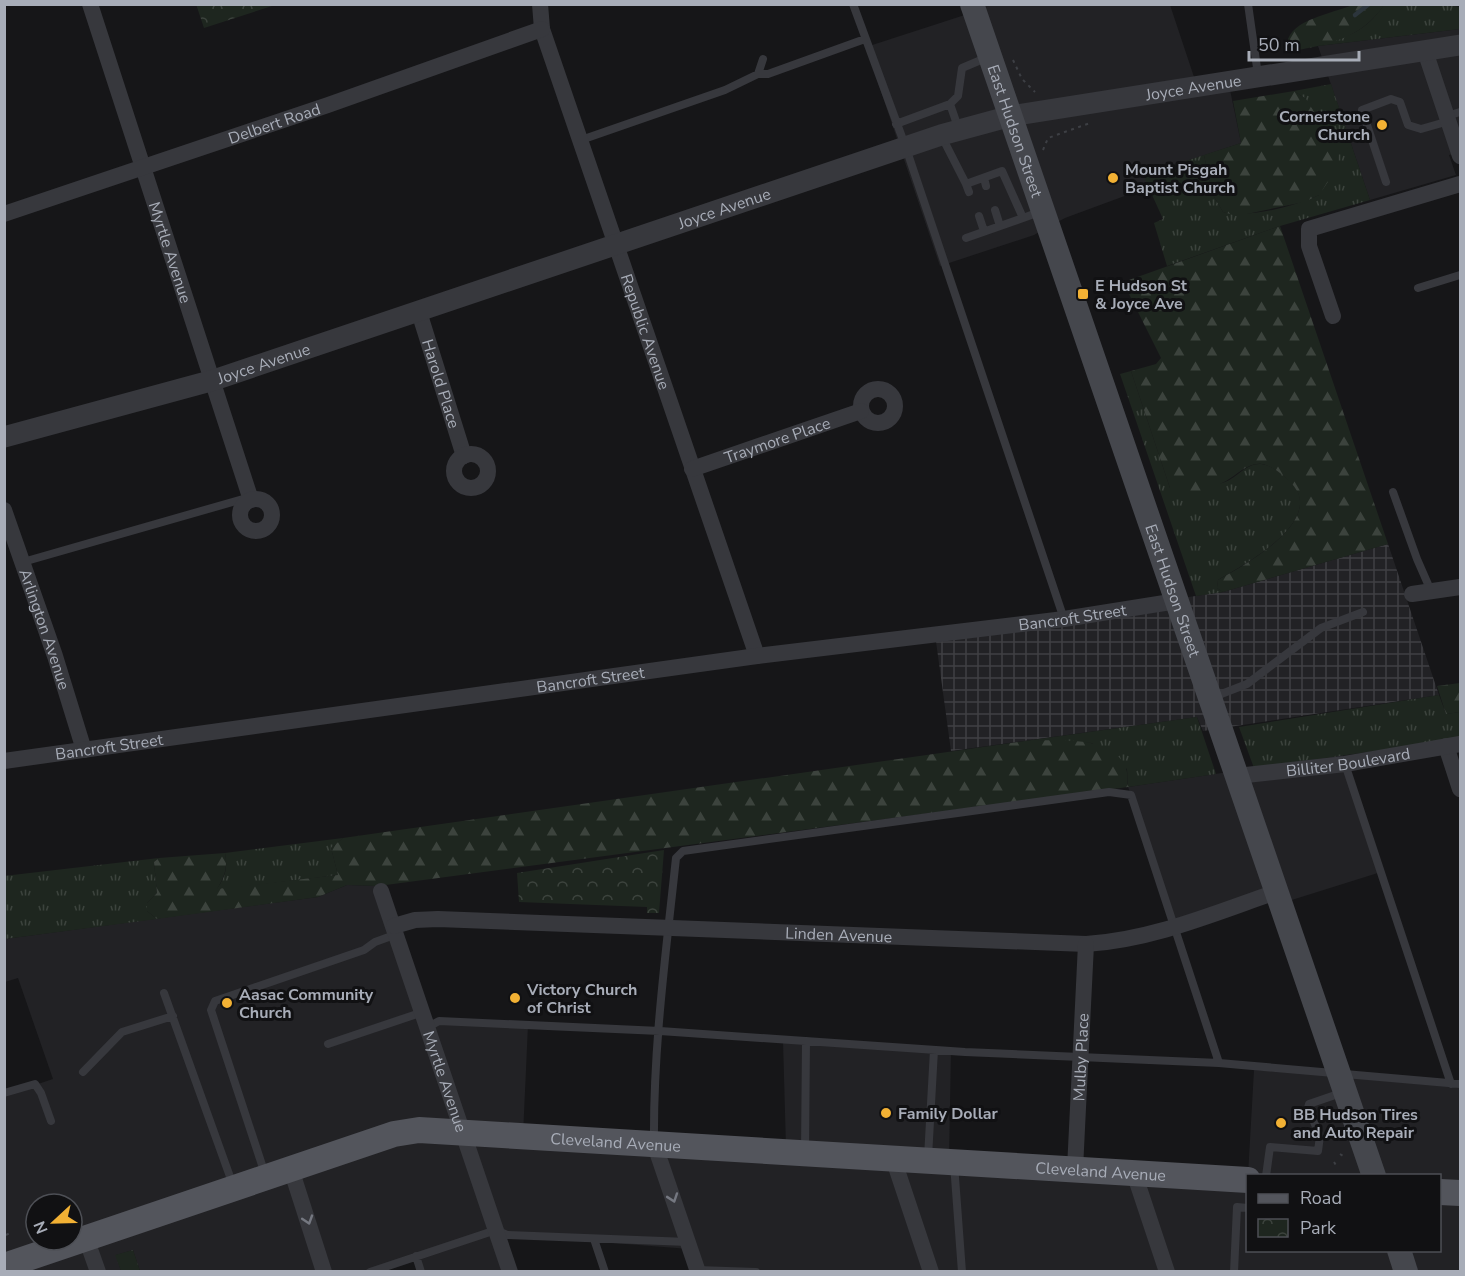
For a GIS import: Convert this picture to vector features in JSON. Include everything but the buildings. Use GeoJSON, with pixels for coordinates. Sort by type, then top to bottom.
{"type":"FeatureCollection","features":[{"type":"Feature","properties":{"kind":"main road","name":"East Hudson Street"},"geometry":{"type":"LineString","coordinates":[[972,4],[1011,116],[1033,214],[1177,601],[1373,1174]]}},
{"type":"Feature","properties":{"kind":"main road","name":"Cleveland Avenue"},"geometry":{"type":"LineString","coordinates":[[6,1261],[86,1238],[394,1134],[419,1130],[1246,1180]]}},
{"type":"Feature","properties":{"kind":"main road"},"geometry":{"type":"LineString","coordinates":[[1441,1192],[1461,1193]]}},
{"type":"Feature","properties":{"kind":"main road"},"geometry":{"type":"LineString","coordinates":[[1399,1252],[1406,1272]]}},
{"type":"Feature","properties":{"kind":"street","name":"Myrtle Avenue"},"geometry":{"type":"LineString","coordinates":[[90,4],[251,498]]}},
{"type":"Feature","properties":{"kind":"street","name":"Republic Avenue"},"geometry":{"type":"LineString","coordinates":[[540,4],[542,29],[757,656]]}},
{"type":"Feature","properties":{"kind":"street","name":"Delbert Road"},"geometry":{"type":"LineString","coordinates":[[4,214],[542,29]]}},
{"type":"Feature","properties":{"kind":"street","name":"Joyce Avenue"},"geometry":{"type":"LineString","coordinates":[[4,437],[214,381],[950,133],[1011,116],[1461,45]]}},
{"type":"Feature","properties":{"kind":"street"},"geometry":{"type":"LineString","coordinates":[[1425,51],[1452,117],[1460,156]]}},
{"type":"Feature","properties":{"kind":"street"},"geometry":{"type":"LineString","coordinates":[[1333,316],[1309,246],[1309,229],[1461,184]]}},
{"type":"Feature","properties":{"kind":"street","name":"Harold Place"},"geometry":{"type":"LineString","coordinates":[[419,312],[464,456]]}},
{"type":"Feature","properties":{"kind":"street","name":"Traymore Place"},"geometry":{"type":"LineString","coordinates":[[692,469],[861,411]]}},
{"type":"Feature","properties":{"kind":"street","name":"Arlington Avenue"},"geometry":{"type":"LineString","coordinates":[[4,510],[84,750]]}},
{"type":"Feature","properties":{"kind":"street"},"geometry":{"type":"LineString","coordinates":[[1412,594],[1461,587]]}},
{"type":"Feature","properties":{"kind":"street","name":"Bancroft Street"},"geometry":{"type":"LineString","coordinates":[[4,761],[757,656],[1064,619],[1177,601]]}},
{"type":"Feature","properties":{"kind":"street"},"geometry":{"type":"LineString","coordinates":[[1453,745],[1461,789]]}},
{"type":"Feature","properties":{"kind":"street","name":"Billiter Boulevard"},"geometry":{"type":"LineString","coordinates":[[1237,776],[1345,764],[1453,745]]}},
{"type":"Feature","properties":{"kind":"street","name":"Myrtle Avenue"},"geometry":{"type":"LineString","coordinates":[[381,891],[510,1272]]}},
{"type":"Feature","properties":{"kind":"street","name":"Linden Avenue"},"geometry":{"type":"LineString","coordinates":[[395,930],[415,920],[438,919],[1086,944],[1110,942],[1177,926],[1276,892]]}},
{"type":"Feature","properties":{"kind":"street","name":"Mulby Place"},"geometry":{"type":"LineString","coordinates":[[1075,1169],[1086,944]]}},
{"type":"Feature","properties":{"kind":"street"},"geometry":{"type":"LineString","coordinates":[[654,1143],[698,1271]]}},
{"type":"Feature","properties":{"kind":"street"},"geometry":{"type":"LineString","coordinates":[[893,1158],[931,1272]]}},
{"type":"Feature","properties":{"kind":"street"},"geometry":{"type":"LineString","coordinates":[[291,1168],[324,1272]]}},
{"type":"Feature","properties":{"kind":"street"},"geometry":{"type":"LineString","coordinates":[[1134,1173],[1167,1272]]}},
{"type":"Feature","properties":{"kind":"street"},"geometry":{"type":"LineString","coordinates":[[86,1238],[98,1272]]}},
{"type":"Feature","properties":{"kind":"lane"},"geometry":{"type":"LineString","coordinates":[[853,4],[906,148],[1064,619]]}},
{"type":"Feature","properties":{"kind":"lane"},"geometry":{"type":"LineString","coordinates":[[1248,4],[1258,77]]}},
{"type":"Feature","properties":{"kind":"lane"},"geometry":{"type":"LineString","coordinates":[[581,140],[725,90],[758,74],[768,74],[865,39]]}},
{"type":"Feature","properties":{"kind":"lane"},"geometry":{"type":"LineString","coordinates":[[896,124],[950,104],[958,96],[962,68],[990,57]]}},
{"type":"Feature","properties":{"kind":"lane"},"geometry":{"type":"LineString","coordinates":[[758,74],[763,59]]}},
{"type":"Feature","properties":{"kind":"lane"},"geometry":{"type":"LineString","coordinates":[[1386,182],[1362,110],[1391,99],[1400,102],[1408,124],[1421,129],[1452,117]]}},
{"type":"Feature","properties":{"kind":"lane"},"geometry":{"type":"LineString","coordinates":[[950,104],[950,133],[968,188],[985,182],[1002,171],[1033,214],[966,238]]}},
{"type":"Feature","properties":{"kind":"lane"},"geometry":{"type":"LineString","coordinates":[[995,210],[1000,226]]}},
{"type":"Feature","properties":{"kind":"lane"},"geometry":{"type":"LineString","coordinates":[[979,216],[984,231]]}},
{"type":"Feature","properties":{"kind":"lane"},"geometry":{"type":"LineString","coordinates":[[1418,288],[1461,275]]}},
{"type":"Feature","properties":{"kind":"lane"},"geometry":{"type":"LineString","coordinates":[[1393,492],[1431,591]]}},
{"type":"Feature","properties":{"kind":"lane"},"geometry":{"type":"LineString","coordinates":[[23,562],[251,498]]}},
{"type":"Feature","properties":{"kind":"lane"},"geometry":{"type":"LineString","coordinates":[[1210,698],[1247,684],[1321,628],[1363,612]]}},
{"type":"Feature","properties":{"kind":"lane"},"geometry":{"type":"LineString","coordinates":[[328,1044],[425,1019],[660,1031],[1080,1059],[1219,1063],[1342,1083],[1456,1084],[1345,764]]}},
{"type":"Feature","properties":{"kind":"lane"},"geometry":{"type":"LineString","coordinates":[[654,1143],[660,1031],[669,928],[676,858],[683,851],[1109,792],[1131,795],[1177,926],[1219,1063]]}},
{"type":"Feature","properties":{"kind":"lane"},"geometry":{"type":"LineString","coordinates":[[266,1177],[211,1010],[215,1001],[364,950],[395,930]]}},
{"type":"Feature","properties":{"kind":"lane"},"geometry":{"type":"LineString","coordinates":[[164,993],[234,1188]]}},
{"type":"Feature","properties":{"kind":"lane"},"geometry":{"type":"LineString","coordinates":[[83,1071],[122,1032],[173,1016]]}},
{"type":"Feature","properties":{"kind":"lane"},"geometry":{"type":"LineString","coordinates":[[805,1152],[806,1041]]}},
{"type":"Feature","properties":{"kind":"lane"},"geometry":{"type":"LineString","coordinates":[[928,1160],[934,1050]]}},
{"type":"Feature","properties":{"kind":"lane"},"geometry":{"type":"LineString","coordinates":[[1266,1174],[1270,1147],[1318,1151],[1320,1136],[1308,1108],[1309,1104],[1342,1083]]}},
{"type":"Feature","properties":{"kind":"lane"},"geometry":{"type":"LineString","coordinates":[[4,1093],[35,1084],[41,1093],[51,1121]]}},
{"type":"Feature","properties":{"kind":"lane"},"geometry":{"type":"LineString","coordinates":[[954,1162],[962,1272]]}},
{"type":"Feature","properties":{"kind":"lane"},"geometry":{"type":"LineString","coordinates":[[1234,1272],[1237,1207],[1246,1208]]}},
{"type":"Feature","properties":{"kind":"lane"},"geometry":{"type":"LineString","coordinates":[[370,1272],[496,1230],[507,1235],[688,1242]]}},
{"type":"Feature","properties":{"kind":"lane"},"geometry":{"type":"LineString","coordinates":[[594,1239],[604,1272]]}},
{"type":"Feature","properties":{"kind":"lane"},"geometry":{"type":"LineString","coordinates":[[416,1256],[421,1272]]}},
{"type":"Feature","properties":{"kind":"lane"},"geometry":{"type":"LineString","coordinates":[[698,1271],[756,1272]]}},
{"type":"Feature","properties":{"kind":"path"},"geometry":{"type":"LineString","coordinates":[[1022,79],[1035,92]]}},
{"type":"Feature","properties":{"kind":"path"},"geometry":{"type":"LineString","coordinates":[[1340,1154],[1346,1158]]}},
{"type":"Feature","properties":{"kind":"path"},"geometry":{"type":"LineString","coordinates":[[1334,1162],[1337,1167]]}},
{"type":"Feature","properties":{"kind":"shaded area"},"geometry":{"type":"Polygon","coordinates":[[[972,5],[1170,5],[1196,83],[1228,80],[1241,143],[1144,175],[1149,187],[1065,218],[1034,235],[940,266],[866,47],[974,12],[972,5]]]}},
{"type":"Feature","properties":{"kind":"shaded area"},"geometry":{"type":"Polygon","coordinates":[[[1460,29],[1460,153],[1449,155],[1456,175],[1370,200],[1318,46],[1460,29]]]}},
{"type":"Feature","properties":{"kind":"shaded area"},"geometry":{"type":"Polygon","coordinates":[[[1388,544],[1439,695],[1203,731],[1197,717],[951,751],[935,634],[1223,592],[1388,544]]]}},
{"type":"Feature","properties":{"kind":"shaded area"},"geometry":{"type":"Polygon","coordinates":[[[1343,755],[1381,872],[1279,904],[1275,891],[1178,927],[1128,787],[1343,755]]]}},
{"type":"Feature","properties":{"kind":"shaded area"},"geometry":{"type":"Polygon","coordinates":[[[347,885],[378,886],[427,1024],[528,1025],[523,1136],[786,1148],[783,1041],[951,1050],[949,1160],[1246,1180],[1246,1252],[1441,1252],[1441,1174],[1248,1174],[1254,1070],[1460,1083],[1460,1271],[745,1271],[695,1268],[689,1249],[499,1234],[510,1271],[420,1271],[415,1257],[368,1271],[140,1271],[133,1250],[116,1255],[121,1271],[5,1271],[5,1095],[53,1079],[18,978],[5,982],[4,935],[5,939],[318,897],[347,885]]]}},
{"type":"Feature","properties":{"kind":"green space"},"geometry":{"type":"Polygon","coordinates":[[[196,4],[275,4],[275,5],[204,28],[196,4]]]}},
{"type":"Feature","properties":{"kind":"green space"},"geometry":{"type":"Polygon","coordinates":[[[1445,4],[1460,7],[1460,29],[1318,46],[1356,32],[1384,5],[1445,4]]]}},
{"type":"Feature","properties":{"kind":"green space"},"geometry":{"type":"Polygon","coordinates":[[[1352,5],[1384,5],[1365,25],[1344,38],[1320,46],[1293,51],[1287,43],[1290,35],[1304,23],[1352,5]]]}},
{"type":"Feature","properties":{"kind":"green space"},"geometry":{"type":"Polygon","coordinates":[[[1331,84],[1370,200],[1280,226],[1167,266],[1154,223],[1163,219],[1143,175],[1204,155],[1212,193],[1223,212],[1233,214],[1258,213],[1319,195],[1306,99],[1294,91],[1331,84]]]}},
{"type":"Feature","properties":{"kind":"green space"},"geometry":{"type":"Polygon","coordinates":[[[1294,91],[1306,99],[1339,150],[1338,167],[1319,195],[1304,202],[1237,216],[1223,212],[1212,193],[1204,155],[1241,143],[1233,101],[1294,91]]]}},
{"type":"Feature","properties":{"kind":"green space"},"geometry":{"type":"Polygon","coordinates":[[[1280,226],[1388,544],[1223,592],[1217,588],[1218,580],[1277,541],[1290,527],[1298,513],[1300,498],[1286,478],[1262,464],[1252,465],[1221,483],[1182,497],[1170,488],[1131,371],[1156,364],[1161,358],[1127,290],[1129,280],[1280,226]]]}},
{"type":"Feature","properties":{"kind":"green space"},"geometry":{"type":"Polygon","coordinates":[[[1131,371],[1170,488],[1219,484],[1230,480],[1246,468],[1261,464],[1286,477],[1300,497],[1298,512],[1278,540],[1262,553],[1218,580],[1217,588],[1223,592],[1196,596],[1120,374],[1131,371]]]}},
{"type":"Feature","properties":{"kind":"green space"},"geometry":{"type":"Polygon","coordinates":[[[1460,683],[1460,712],[1446,714],[1437,686],[1460,683]]]}},
{"type":"Feature","properties":{"kind":"green space"},"geometry":{"type":"Polygon","coordinates":[[[1439,695],[1446,714],[1460,712],[1460,739],[1254,768],[1239,727],[1439,695]]]}},
{"type":"Feature","properties":{"kind":"green space"},"geometry":{"type":"Polygon","coordinates":[[[1197,717],[1216,774],[1128,787],[1127,769],[1092,743],[1032,740],[1197,717]]]}},
{"type":"Feature","properties":{"kind":"green space"},"geometry":{"type":"Polygon","coordinates":[[[1032,740],[1085,742],[1110,750],[1119,757],[1126,768],[1128,787],[378,886],[347,885],[318,897],[157,919],[147,911],[147,903],[157,893],[154,862],[159,858],[225,853],[225,872],[217,889],[338,875],[331,848],[343,838],[1032,740]]]}},
{"type":"Feature","properties":{"kind":"green space"},"geometry":{"type":"Polygon","coordinates":[[[343,838],[331,848],[338,875],[216,890],[225,873],[225,853],[343,838]]]}},
{"type":"Feature","properties":{"kind":"green space"},"geometry":{"type":"Polygon","coordinates":[[[664,850],[659,913],[647,913],[647,907],[519,902],[517,873],[664,850]]]}},
{"type":"Feature","properties":{"kind":"green space"},"geometry":{"type":"Polygon","coordinates":[[[159,858],[154,862],[157,893],[147,903],[147,911],[157,919],[5,939],[4,876],[159,858]]]}},
{"type":"Feature","properties":{"kind":"green space"},"geometry":{"type":"Polygon","coordinates":[[[133,1250],[140,1271],[121,1271],[115,1255],[133,1250]]]}},
{"type":"Feature","properties":{"kind":"waterway"},"geometry":{"type":"LineString","coordinates":[[1355,15],[1369,4]]}},
{"type":"Feature","properties":{"kind":"place","name":"Cornerstone Church"},"geometry":{"type":"Point","coordinates":[1382,125]}},
{"type":"Feature","properties":{"kind":"place","name":"Mount Pisgah Baptist Church"},"geometry":{"type":"Point","coordinates":[1113,178]}},
{"type":"Feature","properties":{"kind":"place","name":"E Hudson St & Joyce Ave"},"geometry":{"type":"Point","coordinates":[1083,294]}},
{"type":"Feature","properties":{"kind":"place","name":"Victory Church of Christ"},"geometry":{"type":"Point","coordinates":[515,998]}},
{"type":"Feature","properties":{"kind":"place","name":"Aasac Community Church"},"geometry":{"type":"Point","coordinates":[227,1003]}},
{"type":"Feature","properties":{"kind":"place","name":"Family Dollar"},"geometry":{"type":"Point","coordinates":[886,1113]}},
{"type":"Feature","properties":{"kind":"place","name":"BB Hudson Tires and Auto Repair"},"geometry":{"type":"Point","coordinates":[1281,1123]}}]}
